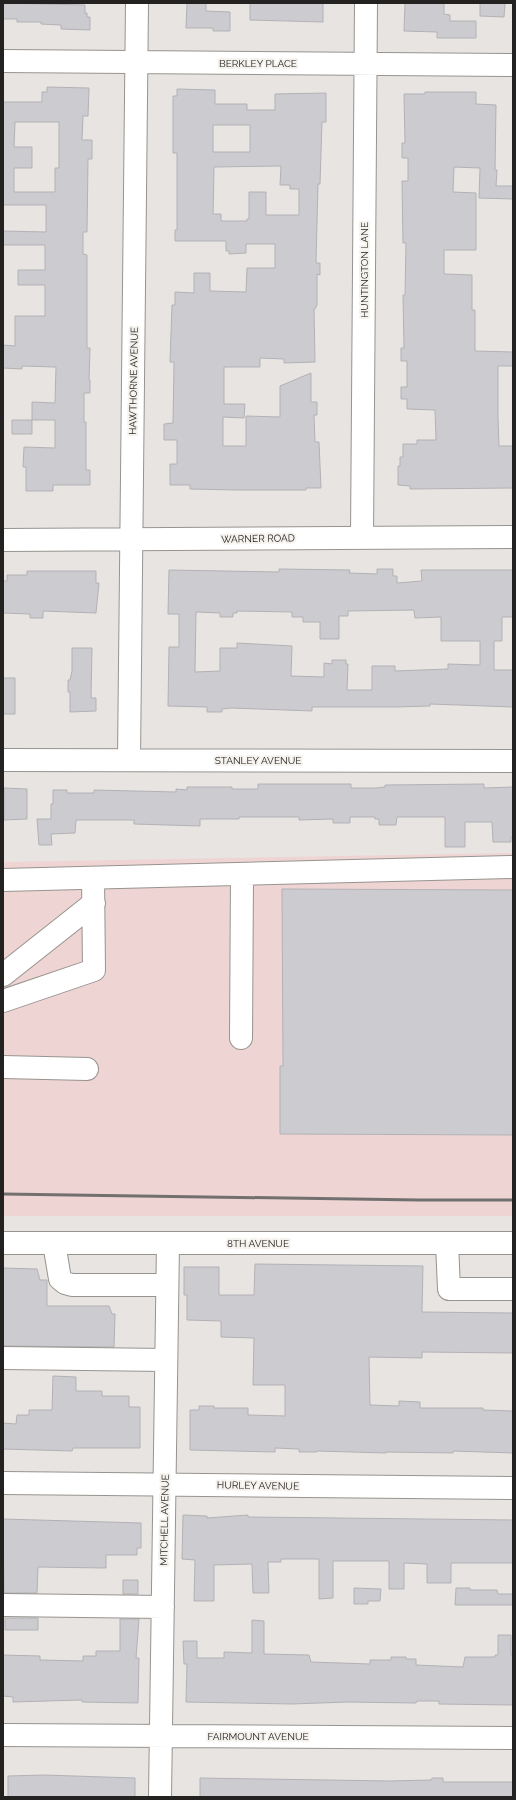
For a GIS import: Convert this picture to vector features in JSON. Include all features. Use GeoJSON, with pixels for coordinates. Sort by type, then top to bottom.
{"type":"FeatureCollection","features":[{"type":"Feature","properties":{"kind":"street","name":"HAWTHORNE AVENUE"},"geometry":{"type":"LineString","coordinates":[[130,760],[137,3]]}},
{"type":"Feature","properties":{"kind":"street","name":"HUNTINGTON LANE"},"geometry":{"type":"LineString","coordinates":[[362,537],[366,3]]}},
{"type":"Feature","properties":{"kind":"street","name":"BERKLEY PLACE"},"geometry":{"type":"LineString","coordinates":[[3,61],[513,65]]}},
{"type":"Feature","properties":{"kind":"street","name":"WARNER ROAD"},"geometry":{"type":"LineString","coordinates":[[3,540],[513,537]]}},
{"type":"Feature","properties":{"kind":"street","name":"STANLEY AVENUE"},"geometry":{"type":"LineString","coordinates":[[3,760],[513,761]]}},
{"type":"Feature","properties":{"kind":"street"},"geometry":{"type":"LineString","coordinates":[[3,880],[513,867]]}},
{"type":"Feature","properties":{"kind":"street"},"geometry":{"type":"LineString","coordinates":[[241,1038],[242,874]]}},
{"type":"Feature","properties":{"kind":"street"},"geometry":{"type":"LineString","coordinates":[[3,1001],[94,970],[93,878]]}},
{"type":"Feature","properties":{"kind":"street"},"geometry":{"type":"LineString","coordinates":[[3,975],[94,903]]}},
{"type":"Feature","properties":{"kind":"street"},"geometry":{"type":"LineString","coordinates":[[3,1067],[87,1069]]}},
{"type":"Feature","properties":{"kind":"street","name":"8TH AVENUE"},"geometry":{"type":"LineString","coordinates":[[3,1243],[513,1243]]}},
{"type":"Feature","properties":{"kind":"street"},"geometry":{"type":"LineString","coordinates":[[54,1243],[60,1279],[65,1283],[72,1285],[167,1285]]}},
{"type":"Feature","properties":{"kind":"street","name":"MITCHELL AVENUE"},"geometry":{"type":"LineString","coordinates":[[160,1797],[168,1243]]}},
{"type":"Feature","properties":{"kind":"street"},"geometry":{"type":"LineString","coordinates":[[448,1243],[450,1288],[513,1289]]}},
{"type":"Feature","properties":{"kind":"street"},"geometry":{"type":"LineString","coordinates":[[3,1358],[166,1360]]}},
{"type":"Feature","properties":{"kind":"street","name":"HURLEY AVENUE"},"geometry":{"type":"LineString","coordinates":[[3,1483],[513,1488]]}},
{"type":"Feature","properties":{"kind":"street"},"geometry":{"type":"LineString","coordinates":[[3,1605],[163,1607]]}},
{"type":"Feature","properties":{"kind":"street","name":"FAIRMOUNT AVENUE"},"geometry":{"type":"LineString","coordinates":[[3,1735],[513,1738]]}},
{"type":"Feature","properties":{"kind":"shaded area"},"geometry":{"type":"Polygon","coordinates":[[[513,853],[513,1216],[3,1216],[3,862],[513,853]]]}},
{"type":"Feature","properties":{"kind":"building"},"geometry":{"type":"Polygon","coordinates":[[[3,3],[85,5],[85,13],[87,13],[87,17],[90,17],[90,30],[61,29],[61,25],[41,24],[41,22],[17,22],[17,19],[3,19],[3,3]]]}},
{"type":"Feature","properties":{"kind":"building"},"geometry":{"type":"Polygon","coordinates":[[[187,3],[206,3],[206,11],[230,12],[230,31],[213,31],[213,28],[186,28],[187,3]]]}},
{"type":"Feature","properties":{"kind":"building"},"geometry":{"type":"Polygon","coordinates":[[[250,3],[323,3],[323,22],[250,20],[250,3]]]}},
{"type":"Feature","properties":{"kind":"building"},"geometry":{"type":"Polygon","coordinates":[[[405,3],[444,3],[444,14],[450,15],[450,21],[476,21],[476,38],[437,38],[437,32],[404,31],[405,3]]]}},
{"type":"Feature","properties":{"kind":"building"},"geometry":{"type":"Polygon","coordinates":[[[480,3],[505,3],[504,17],[480,16],[480,3]]]}},
{"type":"Feature","properties":{"kind":"building"},"geometry":{"type":"Polygon","coordinates":[[[47,87],[89,88],[88,116],[83,116],[82,140],[92,140],[92,159],[88,159],[87,232],[83,232],[83,254],[87,255],[87,348],[90,348],[90,393],[84,393],[84,422],[86,422],[86,470],[90,470],[90,485],[53,485],[53,491],[26,491],[26,467],[23,467],[24,447],[55,448],[55,420],[32,420],[32,402],[55,403],[56,367],[22,366],[22,369],[3,368],[3,345],[15,346],[15,316],[45,316],[45,285],[18,285],[18,270],[45,270],[45,245],[3,245],[3,231],[46,232],[46,205],[3,205],[3,102],[42,102],[42,92],[47,92],[47,87]],[[15,122],[14,147],[32,147],[32,168],[14,168],[14,192],[55,192],[55,168],[59,168],[59,122],[15,122]]]}},
{"type":"Feature","properties":{"kind":"building"},"geometry":{"type":"Polygon","coordinates":[[[177,89],[215,90],[215,104],[247,104],[247,110],[275,110],[275,94],[326,93],[326,122],[322,122],[320,184],[318,184],[316,263],[320,263],[320,275],[317,274],[317,305],[314,309],[315,362],[284,363],[284,359],[260,358],[260,367],[224,367],[224,404],[245,404],[244,418],[223,417],[223,446],[246,446],[246,416],[280,417],[280,386],[311,373],[311,402],[317,402],[317,415],[314,415],[315,442],[319,442],[321,488],[306,488],[306,490],[237,490],[190,489],[190,485],[170,485],[170,464],[177,464],[177,440],[164,440],[164,424],[173,423],[174,362],[170,362],[172,305],[175,305],[175,292],[194,293],[194,273],[210,273],[210,291],[246,292],[247,268],[275,268],[275,244],[246,244],[246,253],[229,254],[229,251],[226,251],[226,241],[175,241],[175,230],[177,230],[177,153],[173,153],[173,96],[177,96],[177,89]],[[213,125],[213,152],[250,152],[250,125],[213,125]],[[281,166],[214,167],[213,214],[221,214],[221,221],[247,221],[247,219],[249,219],[249,192],[266,192],[266,215],[299,215],[299,189],[290,189],[290,185],[280,185],[281,166]]]}},
{"type":"Feature","properties":{"kind":"building"},"geometry":{"type":"Polygon","coordinates":[[[425,92],[476,92],[476,104],[496,105],[496,186],[513,186],[513,199],[479,198],[480,168],[454,167],[453,192],[476,193],[476,250],[444,250],[444,274],[472,275],[472,310],[475,310],[475,351],[513,352],[513,366],[498,366],[498,417],[499,446],[513,446],[513,488],[410,489],[410,486],[398,485],[398,466],[400,466],[400,457],[403,457],[403,444],[417,444],[417,440],[436,440],[435,410],[407,409],[407,399],[401,399],[401,387],[407,387],[407,361],[401,361],[401,348],[404,348],[403,295],[405,295],[406,243],[403,243],[402,181],[408,181],[408,158],[402,158],[402,143],[405,143],[404,94],[425,94],[425,92]]]}},
{"type":"Feature","properties":{"kind":"building"},"geometry":{"type":"Polygon","coordinates":[[[12,420],[32,420],[32,434],[12,434],[12,420]]]}},
{"type":"Feature","properties":{"kind":"building"},"geometry":{"type":"Polygon","coordinates":[[[279,569],[350,570],[349,573],[377,574],[377,569],[393,569],[393,576],[397,576],[397,583],[422,581],[421,570],[513,570],[513,617],[502,617],[502,641],[494,641],[494,670],[513,670],[513,707],[430,704],[430,706],[395,707],[312,707],[312,711],[231,708],[222,709],[222,712],[207,712],[207,707],[168,706],[169,647],[179,647],[179,614],[168,614],[169,570],[279,572],[279,569]],[[414,610],[348,611],[348,616],[339,616],[339,639],[320,639],[320,622],[303,622],[303,617],[292,617],[292,612],[237,611],[237,613],[233,613],[233,617],[220,617],[220,613],[196,612],[195,672],[220,671],[220,648],[237,648],[237,643],[292,646],[291,676],[324,677],[324,663],[332,664],[332,660],[346,660],[346,664],[348,664],[347,690],[372,690],[372,666],[395,666],[395,671],[448,669],[448,664],[480,665],[480,641],[441,641],[441,617],[415,618],[414,610]]]}},
{"type":"Feature","properties":{"kind":"building"},"geometry":{"type":"Polygon","coordinates":[[[27,571],[96,571],[96,583],[99,583],[96,613],[43,611],[43,618],[30,618],[30,614],[3,613],[3,581],[7,581],[7,575],[27,575],[27,571]]]}},
{"type":"Feature","properties":{"kind":"building"},"geometry":{"type":"Polygon","coordinates":[[[72,648],[92,648],[91,698],[96,698],[96,711],[70,712],[70,692],[68,692],[68,680],[70,680],[72,671],[72,648]]]}},
{"type":"Feature","properties":{"kind":"building"},"geometry":{"type":"Polygon","coordinates":[[[3,678],[15,678],[15,714],[3,714],[3,678]]]}},
{"type":"Feature","properties":{"kind":"building"},"geometry":{"type":"Polygon","coordinates":[[[258,784],[351,784],[351,788],[376,788],[385,787],[385,785],[484,784],[484,788],[513,787],[513,837],[511,837],[511,842],[493,842],[492,822],[465,822],[465,847],[445,847],[445,817],[397,817],[396,825],[379,825],[379,819],[375,819],[375,817],[350,817],[350,823],[333,823],[333,819],[299,820],[299,817],[239,817],[239,819],[200,819],[200,826],[134,824],[134,820],[76,820],[75,833],[51,834],[52,845],[39,845],[37,819],[51,819],[53,790],[67,790],[67,793],[94,793],[94,790],[176,792],[176,789],[187,790],[187,787],[232,787],[232,789],[258,789],[258,784]]]}},
{"type":"Feature","properties":{"kind":"building"},"geometry":{"type":"Polygon","coordinates":[[[4,788],[27,789],[27,819],[4,820],[4,788]]]}},
{"type":"Feature","properties":{"kind":"building"},"geometry":{"type":"Polygon","coordinates":[[[282,889],[513,890],[513,1135],[280,1134],[280,1066],[283,1066],[282,889]]]}},
{"type":"Feature","properties":{"kind":"building"},"geometry":{"type":"Polygon","coordinates":[[[255,1264],[423,1266],[422,1312],[513,1313],[513,1353],[422,1352],[422,1358],[369,1357],[370,1405],[399,1406],[399,1401],[420,1402],[420,1408],[483,1408],[483,1410],[513,1411],[513,1453],[453,1451],[453,1453],[299,1452],[299,1449],[275,1448],[275,1452],[190,1450],[190,1410],[199,1410],[199,1406],[214,1406],[214,1408],[248,1408],[248,1415],[285,1416],[285,1385],[253,1385],[254,1338],[221,1337],[221,1321],[187,1320],[187,1295],[184,1295],[184,1267],[219,1267],[219,1295],[254,1295],[255,1264]]]}},
{"type":"Feature","properties":{"kind":"building"},"geometry":{"type":"Polygon","coordinates":[[[3,1268],[37,1269],[40,1280],[47,1280],[47,1306],[109,1306],[112,1314],[115,1314],[114,1347],[3,1346],[3,1268]]]}},
{"type":"Feature","properties":{"kind":"building"},"geometry":{"type":"Polygon","coordinates":[[[53,1376],[76,1377],[76,1391],[102,1391],[102,1396],[129,1396],[129,1407],[140,1407],[140,1448],[73,1448],[72,1451],[3,1449],[3,1423],[16,1424],[17,1415],[29,1415],[29,1410],[52,1410],[53,1376]]]}},
{"type":"Feature","properties":{"kind":"building"},"geometry":{"type":"Polygon","coordinates":[[[183,1515],[207,1516],[207,1518],[248,1515],[248,1517],[513,1520],[513,1563],[451,1563],[451,1583],[427,1583],[427,1564],[404,1563],[404,1589],[389,1589],[389,1561],[333,1561],[333,1598],[319,1599],[319,1559],[281,1559],[281,1562],[268,1562],[269,1593],[253,1593],[252,1564],[214,1565],[214,1601],[194,1601],[195,1560],[182,1559],[183,1515]]]}},
{"type":"Feature","properties":{"kind":"building"},"geometry":{"type":"Polygon","coordinates":[[[3,1519],[141,1523],[141,1548],[137,1548],[137,1555],[106,1555],[106,1568],[38,1567],[37,1593],[4,1593],[3,1519]]]}},
{"type":"Feature","properties":{"kind":"building"},"geometry":{"type":"Polygon","coordinates":[[[123,1580],[138,1580],[138,1594],[123,1594],[123,1580]]]}},
{"type":"Feature","properties":{"kind":"building"},"geometry":{"type":"Polygon","coordinates":[[[354,1588],[381,1589],[380,1601],[368,1601],[368,1604],[354,1604],[354,1588]]]}},
{"type":"Feature","properties":{"kind":"building"},"geometry":{"type":"Polygon","coordinates":[[[456,1588],[470,1588],[470,1590],[497,1590],[498,1594],[513,1594],[513,1605],[455,1605],[456,1588]]]}},
{"type":"Feature","properties":{"kind":"building"},"geometry":{"type":"Polygon","coordinates":[[[5,1618],[38,1618],[38,1630],[5,1630],[5,1618]]]}},
{"type":"Feature","properties":{"kind":"building"},"geometry":{"type":"Polygon","coordinates":[[[120,1619],[139,1619],[136,1658],[139,1658],[138,1703],[82,1702],[82,1700],[13,1702],[13,1697],[3,1696],[3,1655],[40,1656],[40,1660],[83,1661],[83,1656],[96,1656],[96,1651],[120,1651],[120,1619]]]}},
{"type":"Feature","properties":{"kind":"building"},"geometry":{"type":"Polygon","coordinates":[[[252,1620],[264,1621],[264,1654],[309,1655],[311,1662],[370,1664],[370,1660],[391,1660],[391,1657],[406,1657],[406,1659],[416,1659],[416,1665],[463,1667],[465,1657],[495,1657],[495,1655],[498,1655],[498,1635],[511,1635],[511,1655],[513,1655],[513,1705],[439,1704],[439,1701],[417,1701],[416,1703],[348,1702],[292,1704],[186,1702],[187,1664],[184,1664],[183,1641],[197,1641],[197,1658],[224,1658],[224,1652],[252,1653],[252,1620]]]}},
{"type":"Feature","properties":{"kind":"building"},"geometry":{"type":"Polygon","coordinates":[[[44,1775],[135,1778],[135,1797],[8,1797],[8,1776],[44,1775]]]}},
{"type":"Feature","properties":{"kind":"building"},"geometry":{"type":"Polygon","coordinates":[[[200,1778],[390,1781],[431,1780],[432,1778],[443,1778],[443,1782],[513,1782],[513,1797],[200,1797],[200,1778]]]}},
{"type":"Feature","properties":{"kind":"railway"},"geometry":{"type":"LineString","coordinates":[[3,1194],[513,1200]]}}]}
